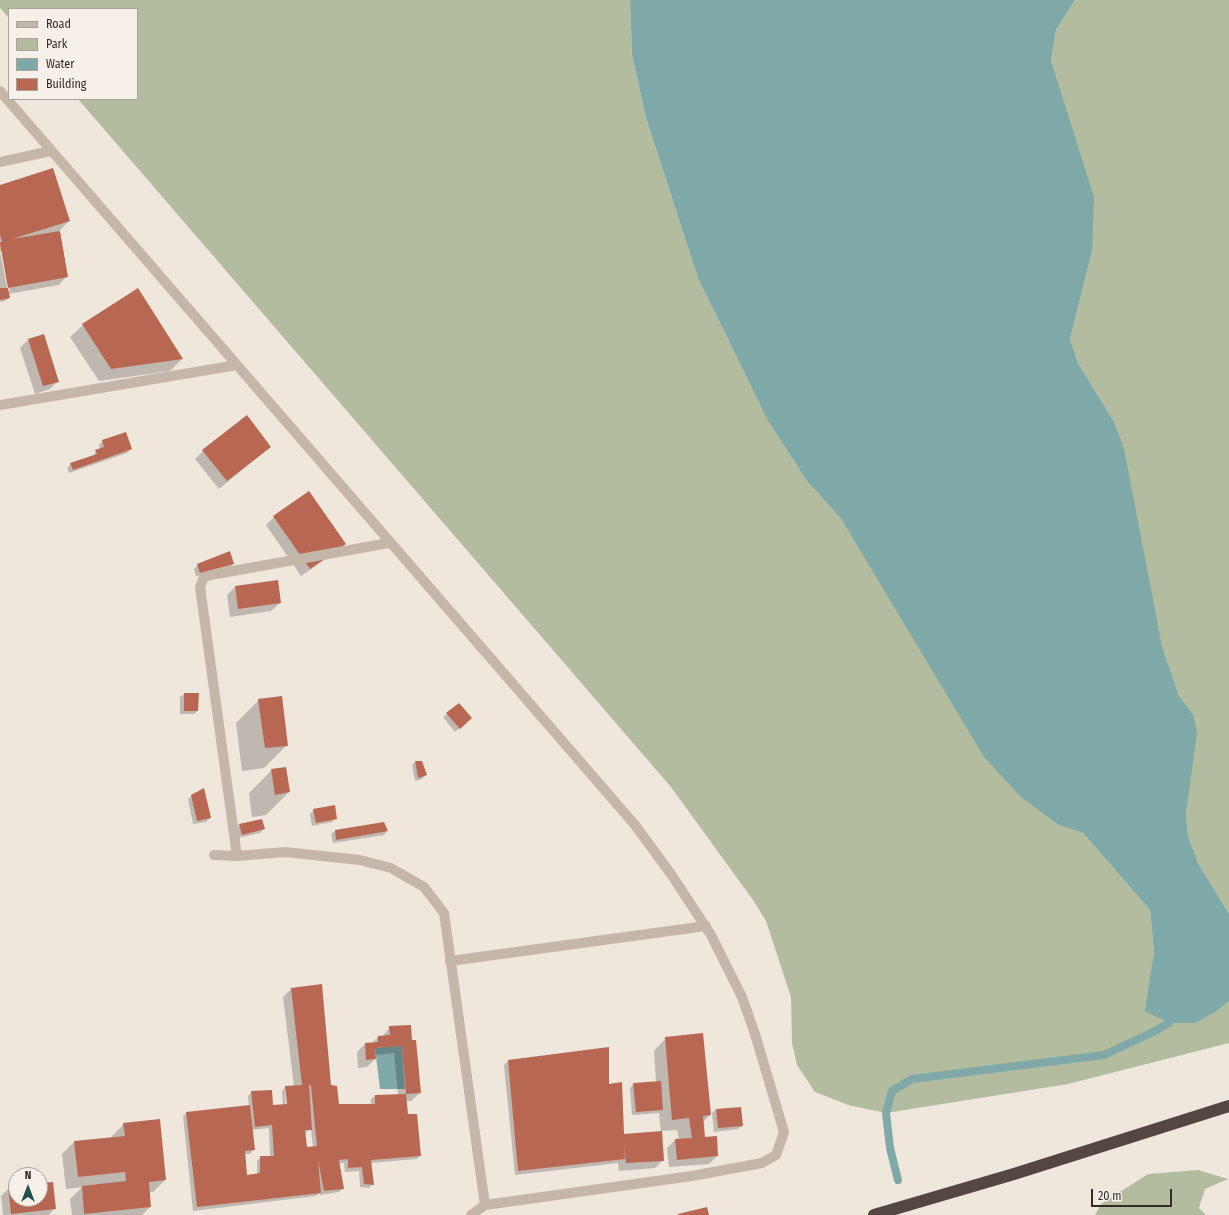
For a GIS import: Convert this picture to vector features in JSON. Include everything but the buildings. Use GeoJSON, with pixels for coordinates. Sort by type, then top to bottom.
{"type":"FeatureCollection","features":[{"type":"Feature","properties":{"kind":"highway"},"geometry":{"type":"LineString","coordinates":[[874,1215],[1014,1174],[1229,1106]]}},
{"type":"Feature","properties":{"kind":"street"},"geometry":{"type":"LineString","coordinates":[[0,91],[389,543],[635,825],[671,874],[706,926],[742,997],[755,1034],[784,1132],[776,1155],[762,1163],[692,1176],[485,1205],[471,1215]]}},
{"type":"Feature","properties":{"kind":"street"},"geometry":{"type":"LineString","coordinates":[[0,162],[51,151]]}},
{"type":"Feature","properties":{"kind":"street"},"geometry":{"type":"LineString","coordinates":[[0,405],[237,365]]}},
{"type":"Feature","properties":{"kind":"street"},"geometry":{"type":"LineString","coordinates":[[237,856],[200,587],[204,577],[389,543]]}},
{"type":"Feature","properties":{"kind":"street"},"geometry":{"type":"LineString","coordinates":[[214,855],[237,856],[285,852],[360,860],[392,868],[424,887],[444,913],[485,1205]]}},
{"type":"Feature","properties":{"kind":"street"},"geometry":{"type":"LineString","coordinates":[[450,961],[706,926]]}},
{"type":"Feature","properties":{"kind":"green space"},"geometry":{"type":"Polygon","coordinates":[[[0,0],[630,0],[632,55],[646,118],[698,278],[768,421],[807,481],[842,520],[1059,825],[1083,833],[1150,910],[1154,951],[1146,1011],[1218,1010],[1229,1001],[1229,1043],[1068,1084],[886,1113],[848,1105],[815,1092],[797,1065],[792,1043],[791,997],[766,921],[753,900],[671,787],[79,100],[138,100],[138,8],[8,8],[8,17],[0,8],[0,0]]]}},
{"type":"Feature","properties":{"kind":"green space"},"geometry":{"type":"Polygon","coordinates":[[[1075,0],[1229,0],[1229,914],[1198,863],[1188,836],[1186,813],[1193,714],[1179,696],[1162,646],[1114,422],[1078,363],[1070,339],[1092,251],[1051,61],[1056,30],[1075,0]]]}},
{"type":"Feature","properties":{"kind":"green space"},"geometry":{"type":"Polygon","coordinates":[[[1198,1170],[1228,1179],[1205,1189],[1199,1208],[1206,1215],[1095,1215],[1101,1204],[1148,1174],[1198,1170]]]}},
{"type":"Feature","properties":{"kind":"water"},"geometry":{"type":"Polygon","coordinates":[[[630,0],[1075,0],[1056,30],[1051,61],[1094,197],[1092,251],[1070,339],[1078,363],[1114,422],[1124,449],[1162,646],[1179,696],[1193,714],[1197,733],[1186,813],[1188,836],[1198,863],[1229,914],[1229,1001],[1218,1010],[1195,1023],[1169,1023],[1145,1011],[1154,951],[1150,910],[1083,833],[1059,825],[1021,797],[984,757],[842,520],[807,481],[768,421],[698,278],[646,118],[632,55],[630,0]]]}},
{"type":"Feature","properties":{"kind":"water"},"geometry":{"type":"Polygon","coordinates":[[[402,1046],[405,1089],[380,1089],[375,1048],[402,1046]]]}},
{"type":"Feature","properties":{"kind":"waterway"},"geometry":{"type":"LineString","coordinates":[[898,1180],[890,1148],[886,1113],[892,1091],[912,1079],[1104,1055],[1169,1023],[1173,1014]]}}]}
